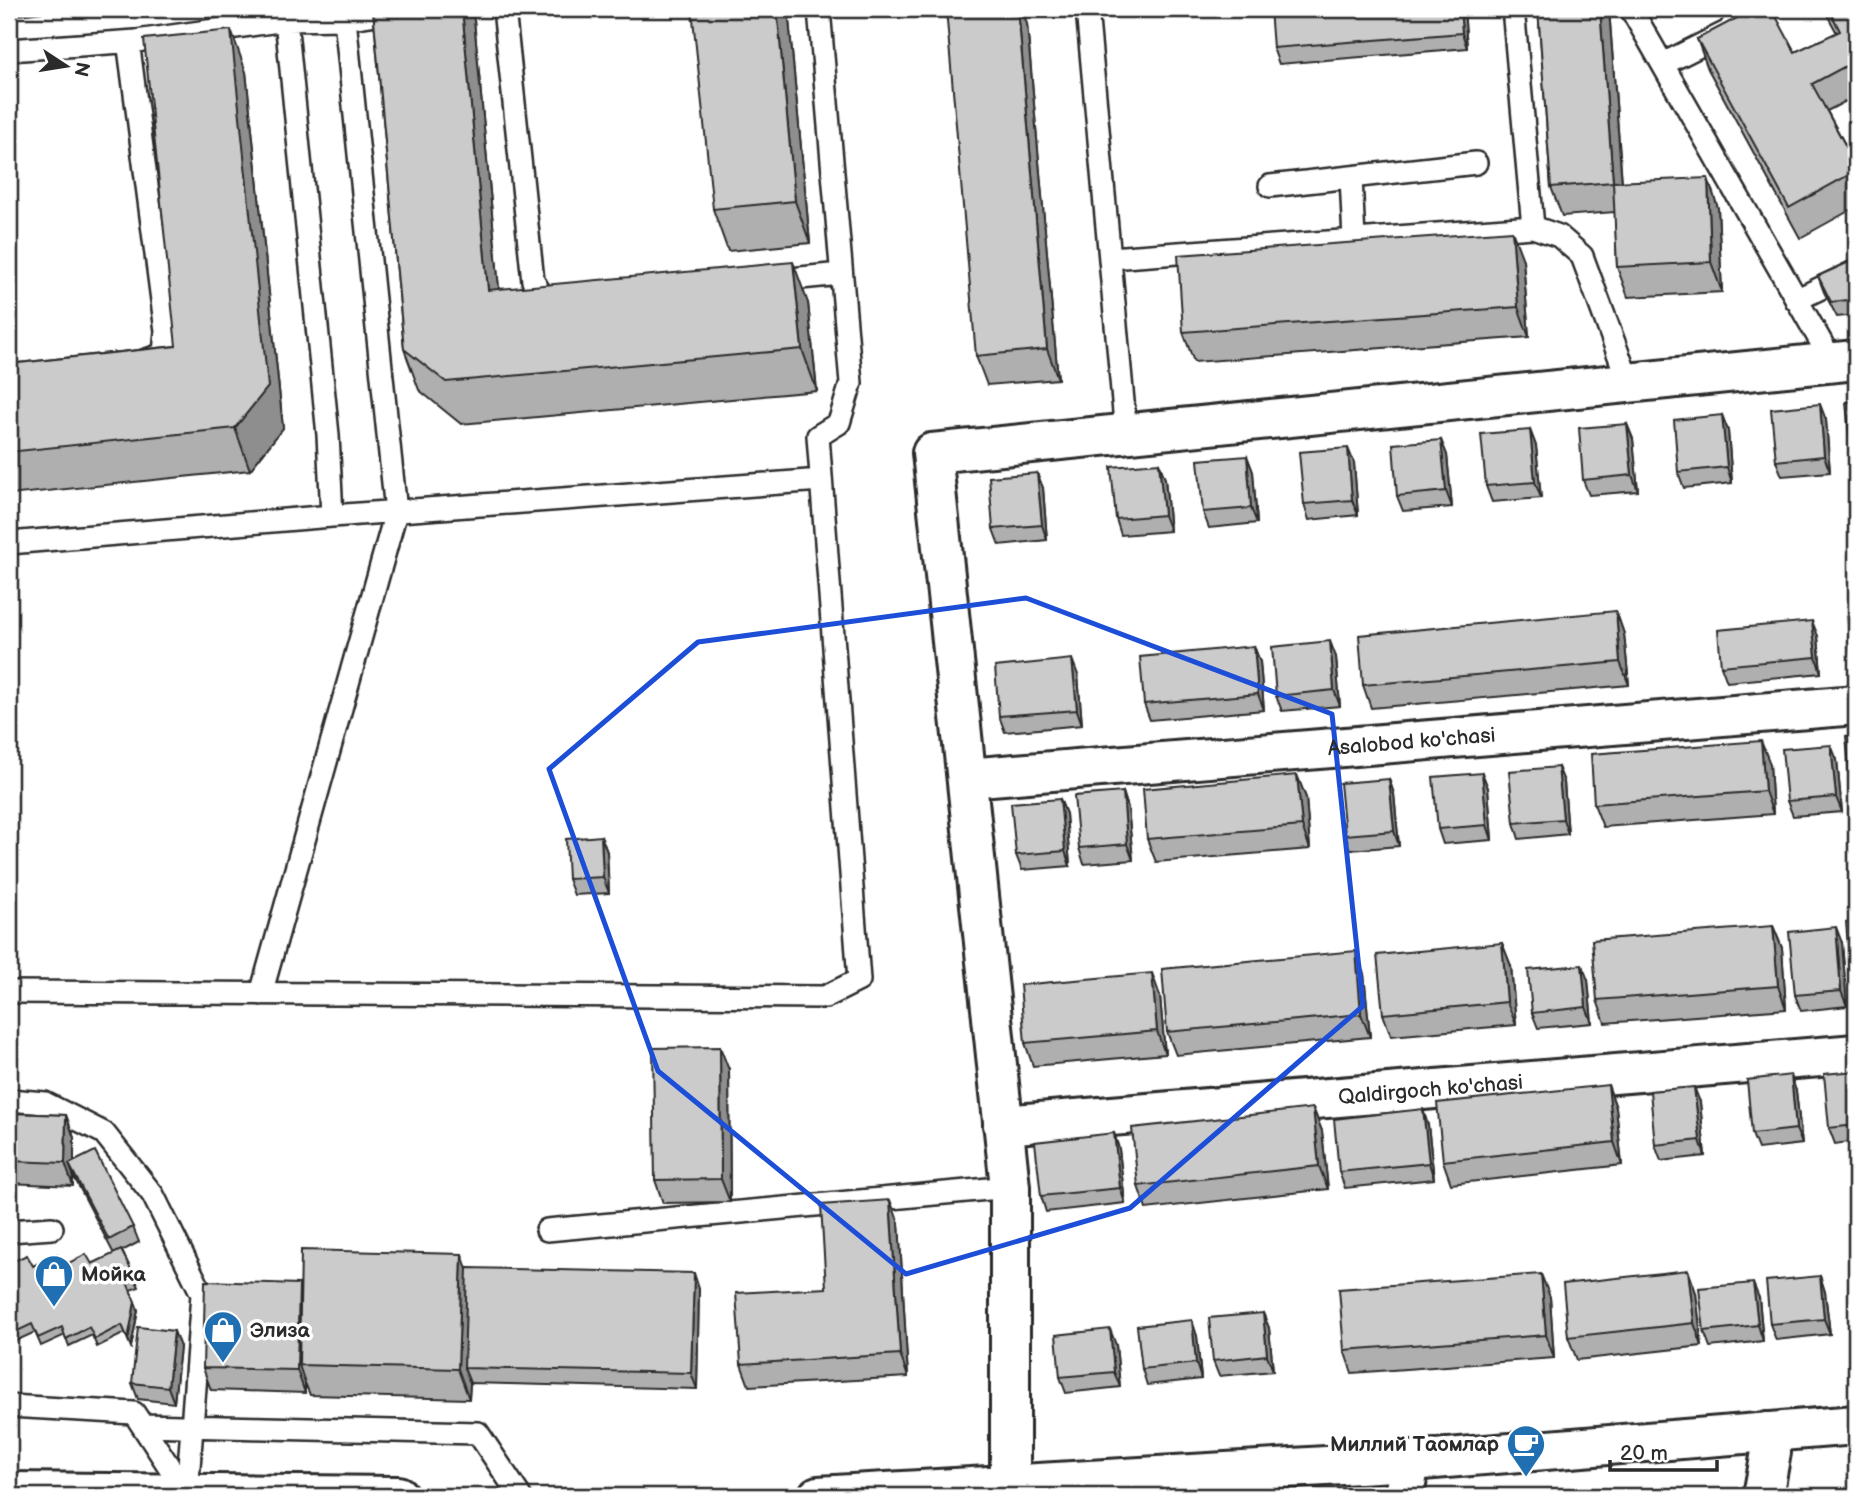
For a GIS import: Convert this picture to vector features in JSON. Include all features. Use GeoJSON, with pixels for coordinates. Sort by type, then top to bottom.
{"type":"FeatureCollection","features":[{"type":"Feature","properties":{"kind":"street"},"geometry":{"type":"LineString","coordinates":[[1010,1491],[1010,1187],[932,453],[1845,361]]}},
{"type":"Feature","properties":{"kind":"street","name":"Asalobod ko'chasi"},"geometry":{"type":"LineString","coordinates":[[967,778],[1856,705]]}},
{"type":"Feature","properties":{"kind":"street","name":"Qaldirgoch ko'chasi"},"geometry":{"type":"LineString","coordinates":[[1003,1125],[1856,1054]]}},
{"type":"Feature","properties":{"kind":"street"},"geometry":{"type":"LineString","coordinates":[[818,1496],[1407,1479],[1768,1432],[1856,1425]]}},
{"type":"Feature","properties":{"kind":"street"},"geometry":{"type":"LineString","coordinates":[[1763,1496],[1771,1452],[1768,1432]]}},
{"type":"Feature","properties":{"kind":"street"},"geometry":{"type":"LineString","coordinates":[[32,1493],[375,1496]]}},
{"type":"Feature","properties":{"kind":"lane"},"geometry":{"type":"LineString","coordinates":[[9,50],[136,41],[286,20],[345,19],[408,9]]}},
{"type":"Feature","properties":{"kind":"lane"},"geometry":{"type":"LineString","coordinates":[[504,9],[533,281],[547,303],[574,300]]}},
{"type":"Feature","properties":{"kind":"lane"},"geometry":{"type":"LineString","coordinates":[[9,992],[824,997],[859,980],[818,436],[839,424],[851,383],[819,9]]}},
{"type":"Feature","properties":{"kind":"lane"},"geometry":{"type":"LineString","coordinates":[[1087,9],[1126,434]]}},
{"type":"Feature","properties":{"kind":"lane"},"geometry":{"type":"LineString","coordinates":[[1516,9],[1514,19],[1533,227]]}},
{"type":"Feature","properties":{"kind":"lane"},"geometry":{"type":"LineString","coordinates":[[1631,9],[1796,300],[1845,361]]}},
{"type":"Feature","properties":{"kind":"lane"},"geometry":{"type":"LineString","coordinates":[[1663,64],[1729,31],[1743,9]]}},
{"type":"Feature","properties":{"kind":"lane"},"geometry":{"type":"LineString","coordinates":[[261,994],[396,512],[345,19]]}},
{"type":"Feature","properties":{"kind":"lane"},"geometry":{"type":"LineString","coordinates":[[286,20],[328,435],[332,516]]}},
{"type":"Feature","properties":{"kind":"lane"},"geometry":{"type":"LineString","coordinates":[[127,364],[164,354],[166,331],[129,48],[136,41]]}},
{"type":"Feature","properties":{"kind":"lane"},"geometry":{"type":"LineString","coordinates":[[1270,186],[1476,163]]}},
{"type":"Feature","properties":{"kind":"lane"},"geometry":{"type":"LineString","coordinates":[[1351,177],[1354,240]]}},
{"type":"Feature","properties":{"kind":"lane"},"geometry":{"type":"LineString","coordinates":[[1110,258],[1533,227],[1559,236],[1582,256],[1629,383]]}},
{"type":"Feature","properties":{"kind":"lane"},"geometry":{"type":"LineString","coordinates":[[1796,300],[1856,271]]}},
{"type":"Feature","properties":{"kind":"lane"},"geometry":{"type":"LineString","coordinates":[[748,283],[841,274]]}},
{"type":"Feature","properties":{"kind":"lane"},"geometry":{"type":"LineString","coordinates":[[9,543],[821,480]]}},
{"type":"Feature","properties":{"kind":"lane"},"geometry":{"type":"LineString","coordinates":[[9,1100],[45,1103],[104,1133],[153,1195],[201,1294],[187,1494]]}},
{"type":"Feature","properties":{"kind":"lane"},"geometry":{"type":"LineString","coordinates":[[547,1230],[1010,1187]]}},
{"type":"Feature","properties":{"kind":"lane"},"geometry":{"type":"LineString","coordinates":[[9,1231],[51,1228]]}},
{"type":"Feature","properties":{"kind":"lane"},"geometry":{"type":"LineString","coordinates":[[9,1406],[134,1413],[187,1494]]}},
{"type":"Feature","properties":{"kind":"lane"},"geometry":{"type":"LineString","coordinates":[[142,1425],[478,1433],[520,1496]]}},
{"type":"Feature","properties":{"kind":"highlighted area"},"geometry":{"type":"Polygon","coordinates":[[[1026,598],[1332,714],[1363,1006],[1130,1208],[906,1274],[658,1071],[549,769],[698,642],[1026,598]]]}},
{"type":"Feature","properties":{"kind":"building"},"geometry":{"type":"Polygon","coordinates":[[[373,9],[462,9],[488,290],[793,262],[802,349],[446,382],[404,349],[373,9]]]}},
{"type":"Feature","properties":{"kind":"building"},"geometry":{"type":"Polygon","coordinates":[[[692,9],[777,9],[795,201],[713,209],[692,9]]]}},
{"type":"Feature","properties":{"kind":"building"},"geometry":{"type":"Polygon","coordinates":[[[946,9],[1018,9],[1047,349],[976,356],[946,9]]]}},
{"type":"Feature","properties":{"kind":"building"},"geometry":{"type":"Polygon","coordinates":[[[1270,9],[1460,9],[1462,33],[1273,48],[1270,9]]]}},
{"type":"Feature","properties":{"kind":"building"},"geometry":{"type":"Polygon","coordinates":[[[1538,9],[1600,9],[1613,182],[1551,187],[1538,9]]]}},
{"type":"Feature","properties":{"kind":"building"},"geometry":{"type":"Polygon","coordinates":[[[1754,9],[1772,9],[1795,52],[1840,31],[1829,9],[1856,9],[1856,62],[1812,84],[1856,165],[1856,171],[1789,208],[1697,39],[1754,9]]]}},
{"type":"Feature","properties":{"kind":"building"},"geometry":{"type":"Polygon","coordinates":[[[231,30],[268,387],[235,428],[9,452],[9,364],[176,346],[144,39],[231,30]]]}},
{"type":"Feature","properties":{"kind":"building"},"geometry":{"type":"Polygon","coordinates":[[[1708,178],[1711,262],[1617,267],[1613,182],[1708,178]]]}},
{"type":"Feature","properties":{"kind":"building"},"geometry":{"type":"Polygon","coordinates":[[[1512,231],[1518,307],[1183,332],[1178,255],[1512,231]]]}},
{"type":"Feature","properties":{"kind":"building"},"geometry":{"type":"Polygon","coordinates":[[[1856,259],[1856,299],[1831,302],[1818,276],[1856,259]]]}},
{"type":"Feature","properties":{"kind":"building"},"geometry":{"type":"Polygon","coordinates":[[[1856,401],[1856,454],[1851,455],[1846,402],[1856,401]]]}},
{"type":"Feature","properties":{"kind":"building"},"geometry":{"type":"Polygon","coordinates":[[[1820,404],[1824,456],[1776,461],[1771,409],[1820,404]]]}},
{"type":"Feature","properties":{"kind":"building"},"geometry":{"type":"Polygon","coordinates":[[[1722,415],[1727,467],[1678,472],[1674,420],[1722,415]]]}},
{"type":"Feature","properties":{"kind":"building"},"geometry":{"type":"Polygon","coordinates":[[[1627,424],[1632,475],[1583,480],[1579,428],[1627,424]]]}},
{"type":"Feature","properties":{"kind":"building"},"geometry":{"type":"Polygon","coordinates":[[[1530,430],[1535,482],[1486,486],[1481,434],[1530,430]]]}},
{"type":"Feature","properties":{"kind":"building"},"geometry":{"type":"Polygon","coordinates":[[[1441,440],[1446,491],[1397,496],[1393,444],[1441,440]]]}},
{"type":"Feature","properties":{"kind":"building"},"geometry":{"type":"Polygon","coordinates":[[[1348,448],[1352,500],[1304,504],[1299,452],[1348,448]]]}},
{"type":"Feature","properties":{"kind":"building"},"geometry":{"type":"Polygon","coordinates":[[[1247,456],[1251,508],[1203,512],[1198,460],[1247,456]]]}},
{"type":"Feature","properties":{"kind":"building"},"geometry":{"type":"Polygon","coordinates":[[[1159,463],[1164,515],[1116,519],[1111,467],[1159,463]]]}},
{"type":"Feature","properties":{"kind":"building"},"geometry":{"type":"Polygon","coordinates":[[[1037,473],[1042,525],[993,529],[989,477],[1037,473]]]}},
{"type":"Feature","properties":{"kind":"building"},"geometry":{"type":"Polygon","coordinates":[[[1616,611],[1620,662],[1363,685],[1359,635],[1616,611]]]}},
{"type":"Feature","properties":{"kind":"building"},"geometry":{"type":"Polygon","coordinates":[[[1847,616],[1856,616],[1856,653],[1851,653],[1847,616]]]}},
{"type":"Feature","properties":{"kind":"building"},"geometry":{"type":"Polygon","coordinates":[[[1812,621],[1816,657],[1721,666],[1718,630],[1812,621]]]}},
{"type":"Feature","properties":{"kind":"building"},"geometry":{"type":"Polygon","coordinates":[[[1330,641],[1334,690],[1276,696],[1272,647],[1330,641]]]}},
{"type":"Feature","properties":{"kind":"building"},"geometry":{"type":"Polygon","coordinates":[[[1254,646],[1258,694],[1144,704],[1140,657],[1254,646]]]}},
{"type":"Feature","properties":{"kind":"building"},"geometry":{"type":"Polygon","coordinates":[[[1072,659],[1077,710],[999,716],[995,667],[1072,659]]]}},
{"type":"Feature","properties":{"kind":"building"},"geometry":{"type":"Polygon","coordinates":[[[1846,736],[1856,736],[1856,792],[1851,792],[1846,736]]]}},
{"type":"Feature","properties":{"kind":"building"},"geometry":{"type":"Polygon","coordinates":[[[1761,741],[1765,791],[1594,804],[1591,754],[1761,741]]]}},
{"type":"Feature","properties":{"kind":"building"},"geometry":{"type":"Polygon","coordinates":[[[1831,745],[1836,797],[1787,801],[1782,749],[1831,745]]]}},
{"type":"Feature","properties":{"kind":"building"},"geometry":{"type":"Polygon","coordinates":[[[1558,767],[1563,819],[1514,823],[1509,771],[1558,767]]]}},
{"type":"Feature","properties":{"kind":"building"},"geometry":{"type":"Polygon","coordinates":[[[1482,773],[1487,825],[1438,829],[1433,777],[1482,773]]]}},
{"type":"Feature","properties":{"kind":"building"},"geometry":{"type":"Polygon","coordinates":[[[1297,775],[1302,826],[1147,839],[1143,789],[1297,775]]]}},
{"type":"Feature","properties":{"kind":"building"},"geometry":{"type":"Polygon","coordinates":[[[1389,779],[1394,831],[1345,835],[1340,783],[1389,779]]]}},
{"type":"Feature","properties":{"kind":"building"},"geometry":{"type":"Polygon","coordinates":[[[1123,792],[1127,844],[1079,848],[1074,796],[1123,792]]]}},
{"type":"Feature","properties":{"kind":"building"},"geometry":{"type":"Polygon","coordinates":[[[1060,799],[1065,851],[1016,855],[1011,803],[1060,799]]]}},
{"type":"Feature","properties":{"kind":"building"},"geometry":{"type":"Polygon","coordinates":[[[601,836],[603,877],[568,879],[566,839],[601,836]]]}},
{"type":"Feature","properties":{"kind":"building"},"geometry":{"type":"Polygon","coordinates":[[[1856,921],[1856,981],[1851,981],[1846,922],[1856,921]]]}},
{"type":"Feature","properties":{"kind":"building"},"geometry":{"type":"Polygon","coordinates":[[[1773,926],[1778,986],[1597,1000],[1592,940],[1773,926]]]}},
{"type":"Feature","properties":{"kind":"building"},"geometry":{"type":"Polygon","coordinates":[[[1836,927],[1841,991],[1795,995],[1789,932],[1836,927]]]}},
{"type":"Feature","properties":{"kind":"building"},"geometry":{"type":"Polygon","coordinates":[[[1502,943],[1507,1002],[1383,1014],[1377,955],[1502,943]]]}},
{"type":"Feature","properties":{"kind":"building"},"geometry":{"type":"Polygon","coordinates":[[[1356,951],[1361,1014],[1167,1032],[1162,969],[1356,951]]]}},
{"type":"Feature","properties":{"kind":"building"},"geometry":{"type":"Polygon","coordinates":[[[1582,965],[1586,1007],[1532,1013],[1528,970],[1582,965]]]}},
{"type":"Feature","properties":{"kind":"building"},"geometry":{"type":"Polygon","coordinates":[[[1152,973],[1157,1031],[1025,1043],[1020,985],[1152,973]]]}},
{"type":"Feature","properties":{"kind":"building"},"geometry":{"type":"Polygon","coordinates":[[[720,1047],[721,1179],[655,1180],[653,1048],[720,1047]]]}},
{"type":"Feature","properties":{"kind":"building"},"geometry":{"type":"Polygon","coordinates":[[[1856,1071],[1856,1125],[1829,1128],[1824,1074],[1856,1071]]]}},
{"type":"Feature","properties":{"kind":"building"},"geometry":{"type":"Polygon","coordinates":[[[1791,1075],[1796,1129],[1752,1134],[1747,1080],[1791,1075]]]}},
{"type":"Feature","properties":{"kind":"building"},"geometry":{"type":"Polygon","coordinates":[[[1608,1085],[1614,1142],[1443,1161],[1437,1103],[1608,1085]]]}},
{"type":"Feature","properties":{"kind":"building"},"geometry":{"type":"Polygon","coordinates":[[[1694,1087],[1700,1140],[1655,1145],[1650,1091],[1694,1087]]]}},
{"type":"Feature","properties":{"kind":"building"},"geometry":{"type":"Polygon","coordinates":[[[1313,1108],[1319,1166],[1138,1186],[1132,1128],[1313,1108]]]}},
{"type":"Feature","properties":{"kind":"building"},"geometry":{"type":"Polygon","coordinates":[[[1423,1109],[1429,1163],[1339,1172],[1334,1119],[1423,1109]]]}},
{"type":"Feature","properties":{"kind":"building"},"geometry":{"type":"Polygon","coordinates":[[[9,1113],[66,1115],[65,1163],[9,1161],[9,1113]]]}},
{"type":"Feature","properties":{"kind":"building"},"geometry":{"type":"Polygon","coordinates":[[[1114,1133],[1120,1188],[1041,1196],[1035,1142],[1114,1133]]]}},
{"type":"Feature","properties":{"kind":"building"},"geometry":{"type":"Polygon","coordinates":[[[95,1151],[133,1227],[109,1240],[69,1164],[95,1151]]]}},
{"type":"Feature","properties":{"kind":"building"},"geometry":{"type":"Polygon","coordinates":[[[890,1200],[900,1354],[741,1364],[736,1293],[826,1288],[821,1205],[890,1200]]]}},
{"type":"Feature","properties":{"kind":"building"},"geometry":{"type":"Polygon","coordinates":[[[121,1250],[136,1279],[127,1282],[135,1302],[128,1339],[122,1325],[95,1339],[89,1327],[66,1339],[62,1327],[38,1338],[32,1324],[9,1335],[9,1263],[27,1255],[33,1266],[57,1254],[63,1266],[86,1254],[92,1264],[121,1250]]]}},
{"type":"Feature","properties":{"kind":"building"},"geometry":{"type":"Polygon","coordinates":[[[301,1250],[462,1254],[458,1369],[299,1365],[301,1250]]]}},
{"type":"Feature","properties":{"kind":"building"},"geometry":{"type":"Polygon","coordinates":[[[467,1268],[694,1273],[691,1373],[464,1368],[467,1268]]]}},
{"type":"Feature","properties":{"kind":"building"},"geometry":{"type":"Polygon","coordinates":[[[1688,1270],[1694,1323],[1568,1337],[1563,1284],[1688,1270]]]}},
{"type":"Feature","properties":{"kind":"building"},"geometry":{"type":"Polygon","coordinates":[[[1541,1274],[1546,1335],[1344,1350],[1339,1289],[1541,1274]]]}},
{"type":"Feature","properties":{"kind":"building"},"geometry":{"type":"Polygon","coordinates":[[[1820,1276],[1824,1319],[1770,1324],[1766,1281],[1820,1276]]]}},
{"type":"Feature","properties":{"kind":"building"},"geometry":{"type":"Polygon","coordinates":[[[205,1281],[299,1284],[297,1370],[203,1368],[205,1281]]]}},
{"type":"Feature","properties":{"kind":"building"},"geometry":{"type":"Polygon","coordinates":[[[1753,1283],[1758,1325],[1704,1331],[1699,1288],[1753,1283]]]}},
{"type":"Feature","properties":{"kind":"building"},"geometry":{"type":"Polygon","coordinates":[[[1263,1313],[1267,1355],[1213,1361],[1209,1318],[1263,1313]]]}},
{"type":"Feature","properties":{"kind":"building"},"geometry":{"type":"Polygon","coordinates":[[[1192,1320],[1196,1363],[1142,1369],[1137,1326],[1192,1320]]]}},
{"type":"Feature","properties":{"kind":"building"},"geometry":{"type":"Polygon","coordinates":[[[138,1327],[174,1331],[168,1387],[132,1383],[138,1327]]]}},
{"type":"Feature","properties":{"kind":"building"},"geometry":{"type":"Polygon","coordinates":[[[1110,1329],[1114,1372],[1060,1377],[1056,1335],[1110,1329]]]}},
{"type":"Feature","properties":{"kind":"building"},"geometry":{"type":"Polygon","coordinates":[[[1658,1488],[1702,1496],[1656,1496],[1658,1488]]]}},
{"type":"Feature","properties":{"kind":"place","name":"Мойка"},"geometry":{"type":"Point","coordinates":[54,1308]}},
{"type":"Feature","properties":{"kind":"place","name":"Элиза"},"geometry":{"type":"Point","coordinates":[223,1364]}},
{"type":"Feature","properties":{"kind":"place","name":"Миллий Таомлар"},"geometry":{"type":"Point","coordinates":[1526,1478]}}]}
